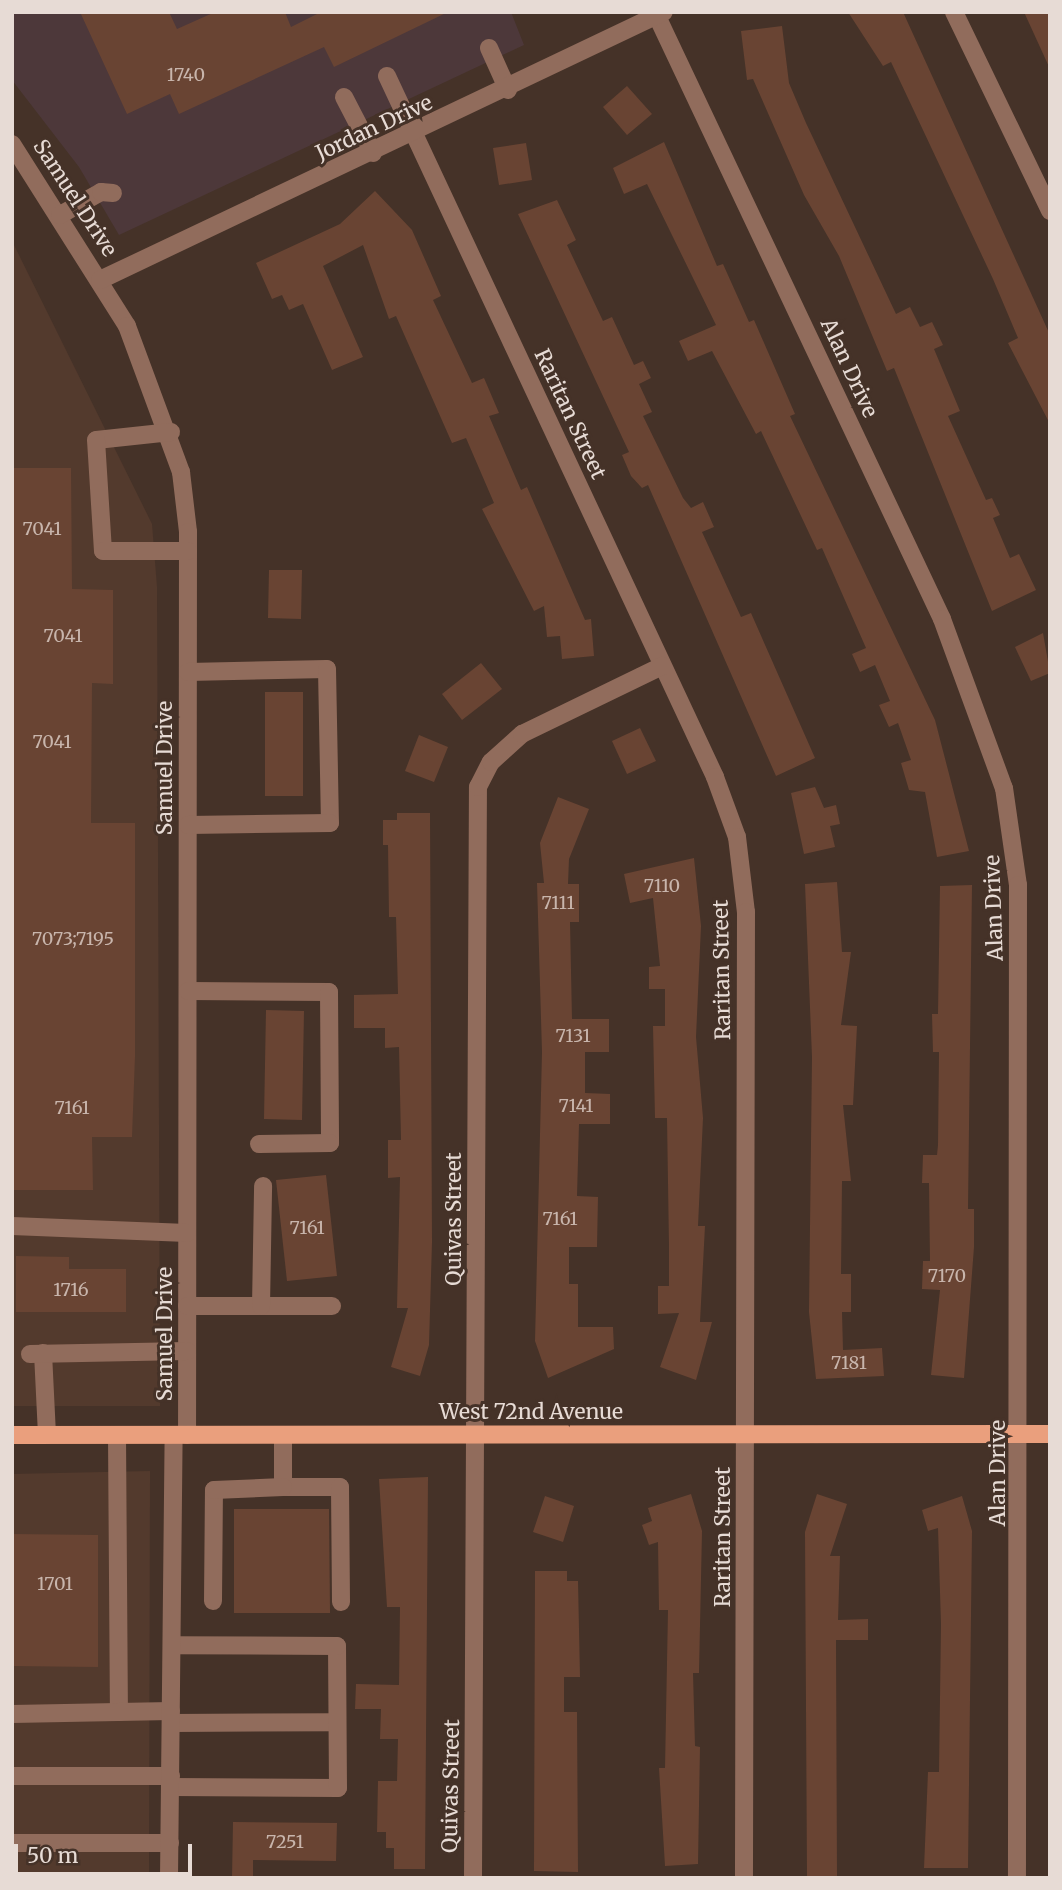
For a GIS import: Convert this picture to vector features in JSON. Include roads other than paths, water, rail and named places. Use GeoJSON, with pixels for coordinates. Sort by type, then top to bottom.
{"type":"FeatureCollection","features":[{"type":"Feature","properties":{"kind":"main road","name":"West 72nd Avenue"},"geometry":{"type":"LineString","coordinates":[[12,1435],[1050,1434]]}},
{"type":"Feature","properties":{"kind":"street"},"geometry":{"type":"LineString","coordinates":[[954,12],[1050,211]]}},
{"type":"Feature","properties":{"kind":"street","name":"Jordan Drive"},"geometry":{"type":"LineString","coordinates":[[100,280],[508,90],[659,13]]}},
{"type":"Feature","properties":{"kind":"street","name":"Alan Drive"},"geometry":{"type":"LineString","coordinates":[[659,13],[942,619],[1004,788],[1018,885],[1021,1434],[1017,1878]]}},
{"type":"Feature","properties":{"kind":"street"},"geometry":{"type":"LineString","coordinates":[[489,48],[508,90]]}},
{"type":"Feature","properties":{"kind":"street","name":"Raritan Street"},"geometry":{"type":"LineString","coordinates":[[387,76],[730,813],[744,883],[747,1435],[744,1878]]}},
{"type":"Feature","properties":{"kind":"street"},"geometry":{"type":"LineString","coordinates":[[344,97],[373,153]]}},
{"type":"Feature","properties":{"kind":"street","name":"Samuel Drive"},"geometry":{"type":"LineString","coordinates":[[12,144],[100,280],[170,432],[188,551],[187,1351],[172,1645],[169,1878]]}},
{"type":"Feature","properties":{"kind":"street"},"geometry":{"type":"LineString","coordinates":[[60,215],[101,192],[113,193]]}},
{"type":"Feature","properties":{"kind":"street"},"geometry":{"type":"LineString","coordinates":[[170,432],[96,440],[103,551],[188,551]]}},
{"type":"Feature","properties":{"kind":"street","name":"Quivas Street"},"geometry":{"type":"LineString","coordinates":[[473,1878],[478,787],[491,762],[522,734],[662,666]]}},
{"type":"Feature","properties":{"kind":"street"},"geometry":{"type":"LineString","coordinates":[[188,672],[327,669],[330,823],[188,825]]}},
{"type":"Feature","properties":{"kind":"street"},"geometry":{"type":"LineString","coordinates":[[188,991],[329,992],[330,1143],[259,1144]]}},
{"type":"Feature","properties":{"kind":"street"},"geometry":{"type":"LineString","coordinates":[[261,1306],[263,1186]]}},
{"type":"Feature","properties":{"kind":"street"},"geometry":{"type":"LineString","coordinates":[[12,1226],[187,1233]]}},
{"type":"Feature","properties":{"kind":"street"},"geometry":{"type":"LineString","coordinates":[[187,1306],[332,1306]]}},
{"type":"Feature","properties":{"kind":"street"},"geometry":{"type":"LineString","coordinates":[[47,1435],[36,1354],[187,1351]]}},
{"type":"Feature","properties":{"kind":"street"},"geometry":{"type":"LineString","coordinates":[[117,1435],[119,1712]]}},
{"type":"Feature","properties":{"kind":"street"},"geometry":{"type":"LineString","coordinates":[[283,1435],[283,1487]]}},
{"type":"Feature","properties":{"kind":"street"},"geometry":{"type":"LineString","coordinates":[[213,1601],[214,1490],[340,1487],[341,1602]]}},
{"type":"Feature","properties":{"kind":"street"},"geometry":{"type":"LineString","coordinates":[[12,1776],[338,1788],[337,1646],[172,1645]]}},
{"type":"Feature","properties":{"kind":"street"},"geometry":{"type":"LineString","coordinates":[[12,1714],[119,1712],[171,1717],[337,1722]]}},
{"type":"Feature","properties":{"kind":"street"},"geometry":{"type":"LineString","coordinates":[[12,1843],[170,1843]]}}]}
